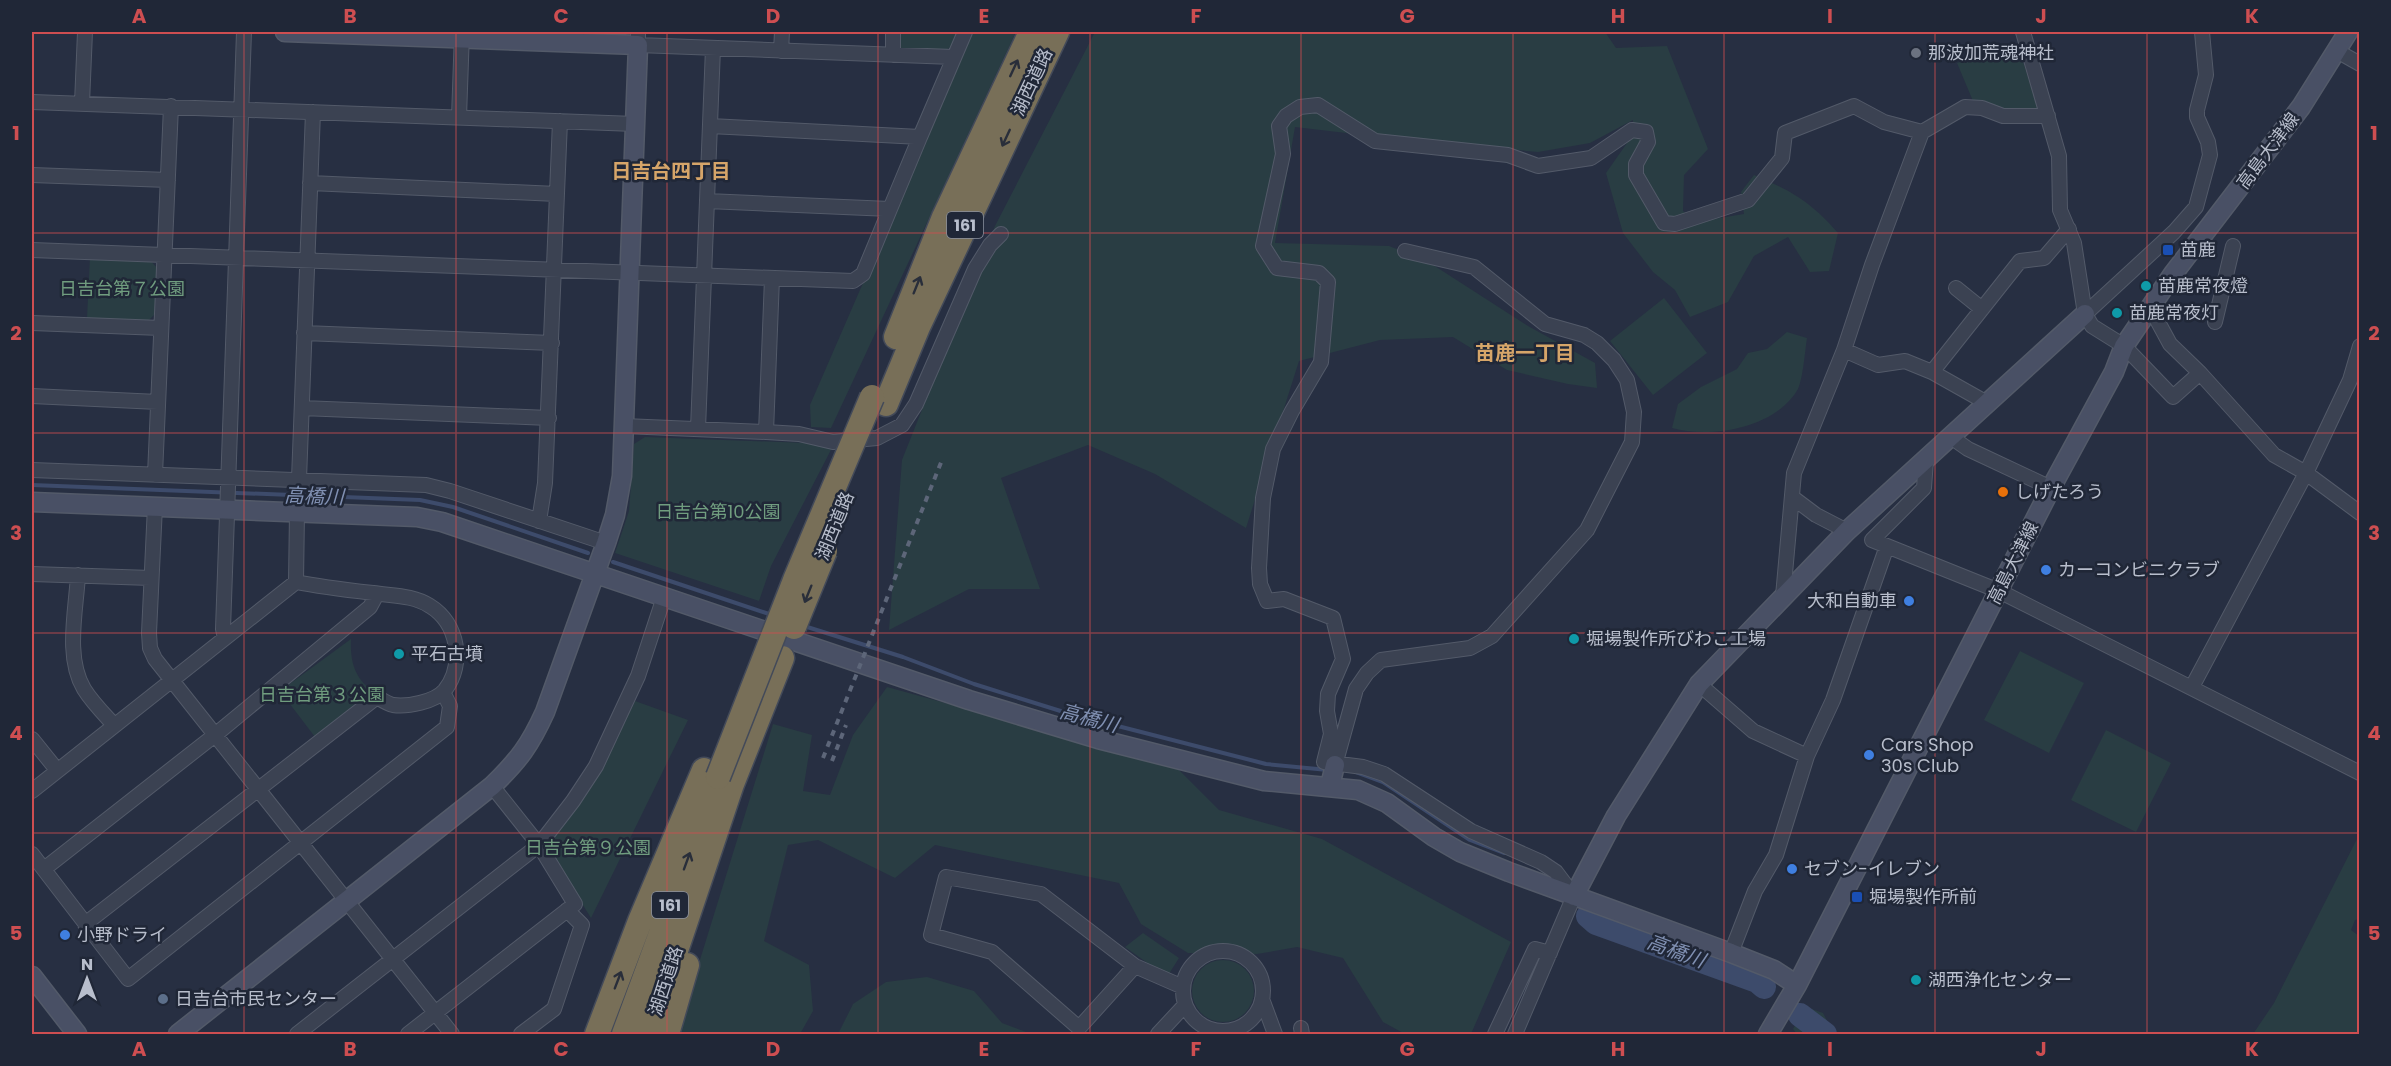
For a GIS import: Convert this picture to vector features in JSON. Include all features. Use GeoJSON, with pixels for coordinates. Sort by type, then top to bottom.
{"type":"FeatureCollection","features":[{"type":"Feature","properties":{"kind":"highway","name":"湖西道路"},"geometry":{"type":"LineString","coordinates":[[624,1035],[724,780],[782,658],[879,401],[944,217],[1031,32]]}},
{"type":"Feature","properties":{"kind":"highway","name":"湖西道路"},"geometry":{"type":"LineString","coordinates":[[648,1035],[724,780],[745,681],[879,401],[918,327],[1056,32]]}},
{"type":"Feature","properties":{"kind":"highway"},"geometry":{"type":"LineString","coordinates":[[597,1035],[640,921],[724,780]]}},
{"type":"Feature","properties":{"kind":"highway"},"geometry":{"type":"LineString","coordinates":[[667,1035],[724,780]]}},
{"type":"Feature","properties":{"kind":"street"},"geometry":{"type":"LineString","coordinates":[[82,103],[85,32]]}},
{"type":"Feature","properties":{"kind":"street"},"geometry":{"type":"LineString","coordinates":[[225,639],[223,629],[227,493],[244,32]]}},
{"type":"Feature","properties":{"kind":"street"},"geometry":{"type":"LineString","coordinates":[[285,32],[638,38],[713,48],[953,57]]}},
{"type":"Feature","properties":{"kind":"street"},"geometry":{"type":"LineString","coordinates":[[781,51],[782,32]]}},
{"type":"Feature","properties":{"kind":"street"},"geometry":{"type":"LineString","coordinates":[[892,55],[893,32]]}},
{"type":"Feature","properties":{"kind":"street"},"geometry":{"type":"LineString","coordinates":[[32,250],[853,281],[863,274],[965,32]]}},
{"type":"Feature","properties":{"kind":"street"},"geometry":{"type":"LineString","coordinates":[[2023,32],[2059,156],[2060,210],[2074,243],[2085,314],[2092,326],[2124,346],[2173,397],[2200,373]]}},
{"type":"Feature","properties":{"kind":"street"},"geometry":{"type":"LineString","coordinates":[[1515,1035],[1574,896],[1616,816],[1700,684],[1847,531],[2174,232],[2196,207],[2210,155],[2208,142],[2197,117],[2206,75],[2202,32]]}},
{"type":"Feature","properties":{"kind":"street","name":"高島大津線"},"geometry":{"type":"LineString","coordinates":[[1768,1035],[1794,990],[2051,488],[2114,372],[2124,346],[2173,274],[2301,107],[2348,32]]}},
{"type":"Feature","properties":{"kind":"street"},"geometry":{"type":"LineString","coordinates":[[459,117],[461,35]]}},
{"type":"Feature","properties":{"kind":"street"},"geometry":{"type":"LineString","coordinates":[[178,1035],[492,786],[519,759],[535,735],[546,712],[606,543],[615,515],[622,476],[638,38]]}},
{"type":"Feature","properties":{"kind":"street"},"geometry":{"type":"LineString","coordinates":[[698,429],[713,48]]}},
{"type":"Feature","properties":{"kind":"street"},"geometry":{"type":"LineString","coordinates":[[2337,51],[2360,64]]}},
{"type":"Feature","properties":{"kind":"street"},"geometry":{"type":"LineString","coordinates":[[32,102],[635,124]]}},
{"type":"Feature","properties":{"kind":"street"},"geometry":{"type":"LineString","coordinates":[[1574,896],[1556,872],[1541,862],[1471,831],[1384,774],[1364,767],[1324,762],[1331,734],[1327,711],[1328,694],[1343,659],[1333,618],[1284,599],[1267,601],[1260,584],[1263,498],[1273,449],[1292,411],[1322,362],[1328,282],[1319,273],[1277,268],[1263,246],[1283,154],[1279,126],[1286,116],[1300,107],[1318,105],[1375,141],[1508,155],[1538,166],[1591,158],[1632,129],[1646,132],[1648,142],[1636,164],[1636,175],[1664,223],[1675,224],[1748,200],[1782,158],[1785,133],[1854,106],[1884,122],[1922,132]]}},
{"type":"Feature","properties":{"kind":"street"},"geometry":{"type":"LineString","coordinates":[[155,475],[171,106]]}},
{"type":"Feature","properties":{"kind":"street"},"geometry":{"type":"LineString","coordinates":[[1783,596],[1794,473],[1844,350],[1872,265],[1922,132],[1965,107],[1982,108],[2004,116],[2048,116]]}},
{"type":"Feature","properties":{"kind":"street"},"geometry":{"type":"LineString","coordinates":[[299,479],[313,112]]}},
{"type":"Feature","properties":{"kind":"street"},"geometry":{"type":"LineString","coordinates":[[538,521],[545,483],[549,418],[560,121]]}},
{"type":"Feature","properties":{"kind":"street"},"geometry":{"type":"LineString","coordinates":[[710,126],[920,137]]}},
{"type":"Feature","properties":{"kind":"street"},"geometry":{"type":"LineString","coordinates":[[32,175],[168,180]]}},
{"type":"Feature","properties":{"kind":"street"},"geometry":{"type":"LineString","coordinates":[[310,183],[557,194]]}},
{"type":"Feature","properties":{"kind":"street"},"geometry":{"type":"LineString","coordinates":[[707,201],[890,209]]}},
{"type":"Feature","properties":{"kind":"street"},"geometry":{"type":"LineString","coordinates":[[1932,372],[2020,261],[2044,258],[2068,229]]}},
{"type":"Feature","properties":{"kind":"street"},"geometry":{"type":"LineString","coordinates":[[624,426],[799,434],[833,441],[877,438],[902,425],[916,404],[975,269],[990,245],[1001,234]]}},
{"type":"Feature","properties":{"kind":"street"},"geometry":{"type":"LineString","coordinates":[[2215,322],[2233,246]]}},
{"type":"Feature","properties":{"kind":"street"},"geometry":{"type":"LineString","coordinates":[[1330,786],[1356,689],[1367,673],[1381,660],[1470,648],[1492,636],[1587,530],[1632,441],[1634,412],[1627,380],[1614,360],[1597,343],[1584,335],[1545,324],[1474,267],[1405,251]]}},
{"type":"Feature","properties":{"kind":"street"},"geometry":{"type":"LineString","coordinates":[[766,432],[772,278]]}},
{"type":"Feature","properties":{"kind":"street"},"geometry":{"type":"LineString","coordinates":[[1956,288],[1982,309]]}},
{"type":"Feature","properties":{"kind":"street"},"geometry":{"type":"LineString","coordinates":[[2151,309],[2170,344],[2200,373],[2274,455],[2306,473],[2360,513]]}},
{"type":"Feature","properties":{"kind":"street"},"geometry":{"type":"LineString","coordinates":[[32,323],[160,328]]}},
{"type":"Feature","properties":{"kind":"street"},"geometry":{"type":"LineString","coordinates":[[304,333],[552,343]]}},
{"type":"Feature","properties":{"kind":"street"},"geometry":{"type":"LineString","coordinates":[[2192,687],[2306,473],[2350,380],[2360,346]]}},
{"type":"Feature","properties":{"kind":"street"},"geometry":{"type":"LineString","coordinates":[[1844,350],[1878,365],[1905,361],[1932,372],[1987,404]]}},
{"type":"Feature","properties":{"kind":"street"},"geometry":{"type":"LineString","coordinates":[[32,396],[158,402]]}},
{"type":"Feature","properties":{"kind":"street"},"geometry":{"type":"LineString","coordinates":[[302,408],[549,418]]}},
{"type":"Feature","properties":{"kind":"street"},"geometry":{"type":"LineString","coordinates":[[1951,437],[1968,449],[2051,488]]}},
{"type":"Feature","properties":{"kind":"street"},"geometry":{"type":"LineString","coordinates":[[1926,460],[1924,488],[1872,540],[1999,591],[2360,773]]}},
{"type":"Feature","properties":{"kind":"street"},"geometry":{"type":"LineString","coordinates":[[32,470],[155,475],[297,512],[417,516],[453,526],[969,700],[1098,739],[1264,781],[1358,790],[1387,803],[1434,837],[1460,852],[1774,970],[1794,990]]}},
{"type":"Feature","properties":{"kind":"street"},"geometry":{"type":"LineString","coordinates":[[32,502],[155,506],[299,479],[426,485],[606,543]]}},
{"type":"Feature","properties":{"kind":"street"},"geometry":{"type":"LineString","coordinates":[[1791,497],[1816,515],[1847,531]]}},
{"type":"Feature","properties":{"kind":"street"},"geometry":{"type":"LineString","coordinates":[[155,506],[150,648],[155,659],[452,1035]]}},
{"type":"Feature","properties":{"kind":"street"},"geometry":{"type":"LineString","coordinates":[[296,582],[297,512]]}},
{"type":"Feature","properties":{"kind":"street"},"geometry":{"type":"LineString","coordinates":[[1731,953],[1755,891],[1776,855],[1807,756],[1833,700],[1887,546]]}},
{"type":"Feature","properties":{"kind":"street"},"geometry":{"type":"LineString","coordinates":[[32,574],[151,578]]}},
{"type":"Feature","properties":{"kind":"street"},"geometry":{"type":"LineString","coordinates":[[78,575],[73,657],[76,674],[85,691],[114,725]]}},
{"type":"Feature","properties":{"kind":"street"},"geometry":{"type":"LineString","coordinates":[[32,791],[296,582],[413,597],[431,606],[448,622],[456,640],[456,661],[451,680],[443,692],[428,700],[408,705],[392,705],[377,697],[86,924]]}},
{"type":"Feature","properties":{"kind":"street"},"geometry":{"type":"LineString","coordinates":[[44,869],[215,735],[370,607],[377,594]]}},
{"type":"Feature","properties":{"kind":"street"},"geometry":{"type":"LineString","coordinates":[[297,1035],[538,845],[573,801],[596,766],[638,676],[664,597]]}},
{"type":"Feature","properties":{"kind":"street"},"geometry":{"type":"LineString","coordinates":[[1700,684],[1753,731],[1807,756]]}},
{"type":"Feature","properties":{"kind":"street"},"geometry":{"type":"LineString","coordinates":[[32,854],[128,979],[447,727],[450,706],[443,692]]}},
{"type":"Feature","properties":{"kind":"street"},"geometry":{"type":"LineString","coordinates":[[32,739],[57,770]]}},
{"type":"Feature","properties":{"kind":"street"},"geometry":{"type":"LineString","coordinates":[[408,1035],[575,904],[538,845],[492,786]]}},
{"type":"Feature","properties":{"kind":"street"},"geometry":{"type":"LineString","coordinates":[[1135,966],[1079,1028],[992,952],[931,935],[946,877],[1041,894],[1135,966],[1183,987]]}},
{"type":"Feature","properties":{"kind":"street"},"geometry":{"type":"LineString","coordinates":[[521,1035],[554,1009],[582,925],[567,910]]}},
{"type":"Feature","properties":{"kind":"street"},"geometry":{"type":"LineString","coordinates":[[1495,1035],[1535,948],[1550,953]]}},
{"type":"Feature","properties":{"kind":"street"},"geometry":{"type":"LineString","coordinates":[[1262,999],[1255,1015],[1241,1027],[1223,1033],[1200,1024],[1185,1005],[1183,987],[1187,972],[1198,960],[1212,952],[1228,951],[1244,957],[1256,968],[1262,983],[1262,999],[1275,1035]]}},
{"type":"Feature","properties":{"kind":"street"},"geometry":{"type":"LineString","coordinates":[[32,976],[77,1035]]}},
{"type":"Feature","properties":{"kind":"street"},"geometry":{"type":"LineString","coordinates":[[1158,1035],[1185,1005]]}},
{"type":"Feature","properties":{"kind":"green space"},"geometry":{"type":"Polygon","coordinates":[[[899,32],[959,32],[954,45],[944,51],[898,49],[899,32]]]}},
{"type":"Feature","properties":{"kind":"green space"},"geometry":{"type":"Polygon","coordinates":[[[972,32],[1016,32],[831,428],[811,427],[810,405],[972,32]]]}},
{"type":"Feature","properties":{"kind":"green space"},"geometry":{"type":"Polygon","coordinates":[[[1095,32],[1605,32],[1616,48],[1667,46],[1708,149],[1684,175],[1683,211],[1695,222],[1744,214],[1741,192],[1754,175],[1800,198],[1819,213],[1838,233],[1829,271],[1810,272],[1788,237],[1754,256],[1728,302],[1690,317],[1675,290],[1653,272],[1623,233],[1606,173],[1632,136],[1633,120],[1590,143],[1538,152],[1295,127],[1275,243],[1389,246],[1427,261],[1528,326],[1595,363],[1597,388],[1507,370],[1453,337],[1380,340],[1299,361],[1246,528],[1155,474],[1088,445],[1001,478],[1040,589],[969,589],[889,630],[902,460],[995,226],[1095,32]]]}},
{"type":"Feature","properties":{"kind":"green space"},"geometry":{"type":"Polygon","coordinates":[[[2018,45],[2038,109],[2000,108],[1973,101],[1957,63],[2018,45]]]}},
{"type":"Feature","properties":{"kind":"green space","name":"日吉台第７公園"},"geometry":{"type":"Polygon","coordinates":[[[90,257],[149,259],[157,268],[156,313],[148,321],[87,318],[90,257]]]}},
{"type":"Feature","properties":{"kind":"green space"},"geometry":{"type":"Polygon","coordinates":[[[1664,298],[1707,353],[1653,395],[1610,341],[1664,298]]]}},
{"type":"Feature","properties":{"kind":"green space"},"geometry":{"type":"Polygon","coordinates":[[[1787,332],[1807,338],[1803,371],[1798,389],[1775,413],[1759,421],[1723,431],[1688,431],[1672,428],[1678,404],[1701,387],[1737,369],[1748,353],[1767,349],[1787,332]]]}},
{"type":"Feature","properties":{"kind":"green space","name":"日吉台第10公園"},"geometry":{"type":"Polygon","coordinates":[[[645,437],[834,444],[771,566],[759,601],[615,553],[629,511],[634,444],[645,437]]]}},
{"type":"Feature","properties":{"kind":"green space","name":"日吉台第３公園"},"geometry":{"type":"Polygon","coordinates":[[[351,639],[354,668],[361,680],[372,690],[315,737],[280,691],[351,639]]]}},
{"type":"Feature","properties":{"kind":"green space"},"geometry":{"type":"Polygon","coordinates":[[[2020,651],[2084,683],[2049,753],[1984,720],[2020,651]]]}},
{"type":"Feature","properties":{"kind":"green space"},"geometry":{"type":"Polygon","coordinates":[[[887,687],[1175,766],[1219,810],[1322,839],[1511,942],[1471,1034],[1405,1034],[1383,1022],[1343,958],[1297,947],[1257,954],[1188,953],[1141,924],[1119,883],[935,845],[895,878],[818,840],[788,845],[764,941],[809,965],[813,1011],[800,1034],[677,1034],[773,724],[812,735],[803,791],[830,795],[853,735],[887,687]]]}},
{"type":"Feature","properties":{"kind":"green space","name":"日吉台第９公園"},"geometry":{"type":"Polygon","coordinates":[[[635,701],[688,720],[591,918],[550,852],[552,837],[592,783],[635,701]]]}},
{"type":"Feature","properties":{"kind":"green space"},"geometry":{"type":"Polygon","coordinates":[[[2106,730],[2171,763],[2136,832],[2071,800],[2106,730]]]}},
{"type":"Feature","properties":{"kind":"green space"},"geometry":{"type":"Polygon","coordinates":[[[2359,835],[2359,919],[2355,920],[2351,930],[2359,936],[2359,1034],[2253,1034],[2274,1003],[2359,835]]]}},
{"type":"Feature","properties":{"kind":"green space"},"geometry":{"type":"Polygon","coordinates":[[[1143,933],[1179,958],[1167,977],[1125,947],[1143,933]]]}},
{"type":"Feature","properties":{"kind":"green space"},"geometry":{"type":"Polygon","coordinates":[[[1217,960],[1229,960],[1245,969],[1252,979],[1254,991],[1252,1003],[1245,1013],[1229,1022],[1217,1022],[1206,1017],[1197,1008],[1192,997],[1192,985],[1197,974],[1206,965],[1217,960]]]}},
{"type":"Feature","properties":{"kind":"green space"},"geometry":{"type":"Polygon","coordinates":[[[927,977],[974,991],[1002,1023],[1026,1032],[1026,1034],[838,1034],[853,1004],[886,982],[927,977]]]}},
{"type":"Feature","properties":{"kind":"green space"},"geometry":{"type":"Polygon","coordinates":[[[1806,1007],[1823,1013],[1833,1032],[1838,1034],[1797,1034],[1793,1029],[1806,1007]]]}},
{"type":"Feature","properties":{"kind":"waterway","name":"高橋川"},"geometry":{"type":"LineString","coordinates":[[32,485],[420,500],[453,507],[588,553]]}},
{"type":"Feature","properties":{"kind":"waterway","name":"高橋川"},"geometry":{"type":"LineString","coordinates":[[613,562],[772,615]]}},
{"type":"Feature","properties":{"kind":"waterway","name":"高橋川"},"geometry":{"type":"LineString","coordinates":[[804,626],[1067,713],[1266,764],[1328,770]]}},
{"type":"Feature","properties":{"kind":"waterway","name":"高橋川"},"geometry":{"type":"LineString","coordinates":[[1356,772],[1383,782],[1470,840],[1504,853]]}},
{"type":"Feature","properties":{"kind":"waterway","name":"高橋川"},"geometry":{"type":"LineString","coordinates":[[1588,916],[1596,923],[1757,981],[1764,987]]}},
{"type":"Feature","properties":{"kind":"waterway","name":"高橋川"},"geometry":{"type":"LineString","coordinates":[[1800,1015],[1825,1034]]}},
{"type":"Feature","properties":{"kind":"railway"},"geometry":{"type":"LineString","coordinates":[[823,758],[942,460]]}},
{"type":"Feature","properties":{"kind":"railway"},"geometry":{"type":"LineString","coordinates":[[832,761],[846,725]]}},
{"type":"Feature","properties":{"kind":"place","name":"那波加荒魂神社"},"geometry":{"type":"Point","coordinates":[1916,53]}},
{"type":"Feature","properties":{"kind":"place","name":"苗鹿"},"geometry":{"type":"Point","coordinates":[2168,250]}},
{"type":"Feature","properties":{"kind":"place","name":"苗鹿常夜燈"},"geometry":{"type":"Point","coordinates":[2146,286]}},
{"type":"Feature","properties":{"kind":"place","name":"苗鹿常夜灯"},"geometry":{"type":"Point","coordinates":[2117,313]}},
{"type":"Feature","properties":{"kind":"place","name":"しげたろう"},"geometry":{"type":"Point","coordinates":[2003,492]}},
{"type":"Feature","properties":{"kind":"place","name":"カーコンビニクラブ"},"geometry":{"type":"Point","coordinates":[2046,570]}},
{"type":"Feature","properties":{"kind":"place","name":"大和自動車"},"geometry":{"type":"Point","coordinates":[1909,601]}},
{"type":"Feature","properties":{"kind":"place","name":"堀場製作所びわこ工場"},"geometry":{"type":"Point","coordinates":[1574,639]}},
{"type":"Feature","properties":{"kind":"place","name":"平石古墳"},"geometry":{"type":"Point","coordinates":[399,654]}},
{"type":"Feature","properties":{"kind":"place","name":"Cars Shop 30s Club"},"geometry":{"type":"Point","coordinates":[1869,755]}},
{"type":"Feature","properties":{"kind":"place","name":"セブン-イレブン"},"geometry":{"type":"Point","coordinates":[1792,869]}},
{"type":"Feature","properties":{"kind":"place","name":"堀場製作所前"},"geometry":{"type":"Point","coordinates":[1857,897]}},
{"type":"Feature","properties":{"kind":"place","name":"小野ドライ"},"geometry":{"type":"Point","coordinates":[65,935]}},
{"type":"Feature","properties":{"kind":"place","name":"湖西浄化センター"},"geometry":{"type":"Point","coordinates":[1916,980]}},
{"type":"Feature","properties":{"kind":"place","name":"日吉台市民センター"},"geometry":{"type":"Point","coordinates":[163,999]}},
{"type":"Feature","properties":{"kind":"district","name":"日吉台四丁目"},"geometry":{"type":"Point","coordinates":[671,171]}},
{"type":"Feature","properties":{"kind":"district","name":"苗鹿一丁目"},"geometry":{"type":"Point","coordinates":[1525,353]}}]}
